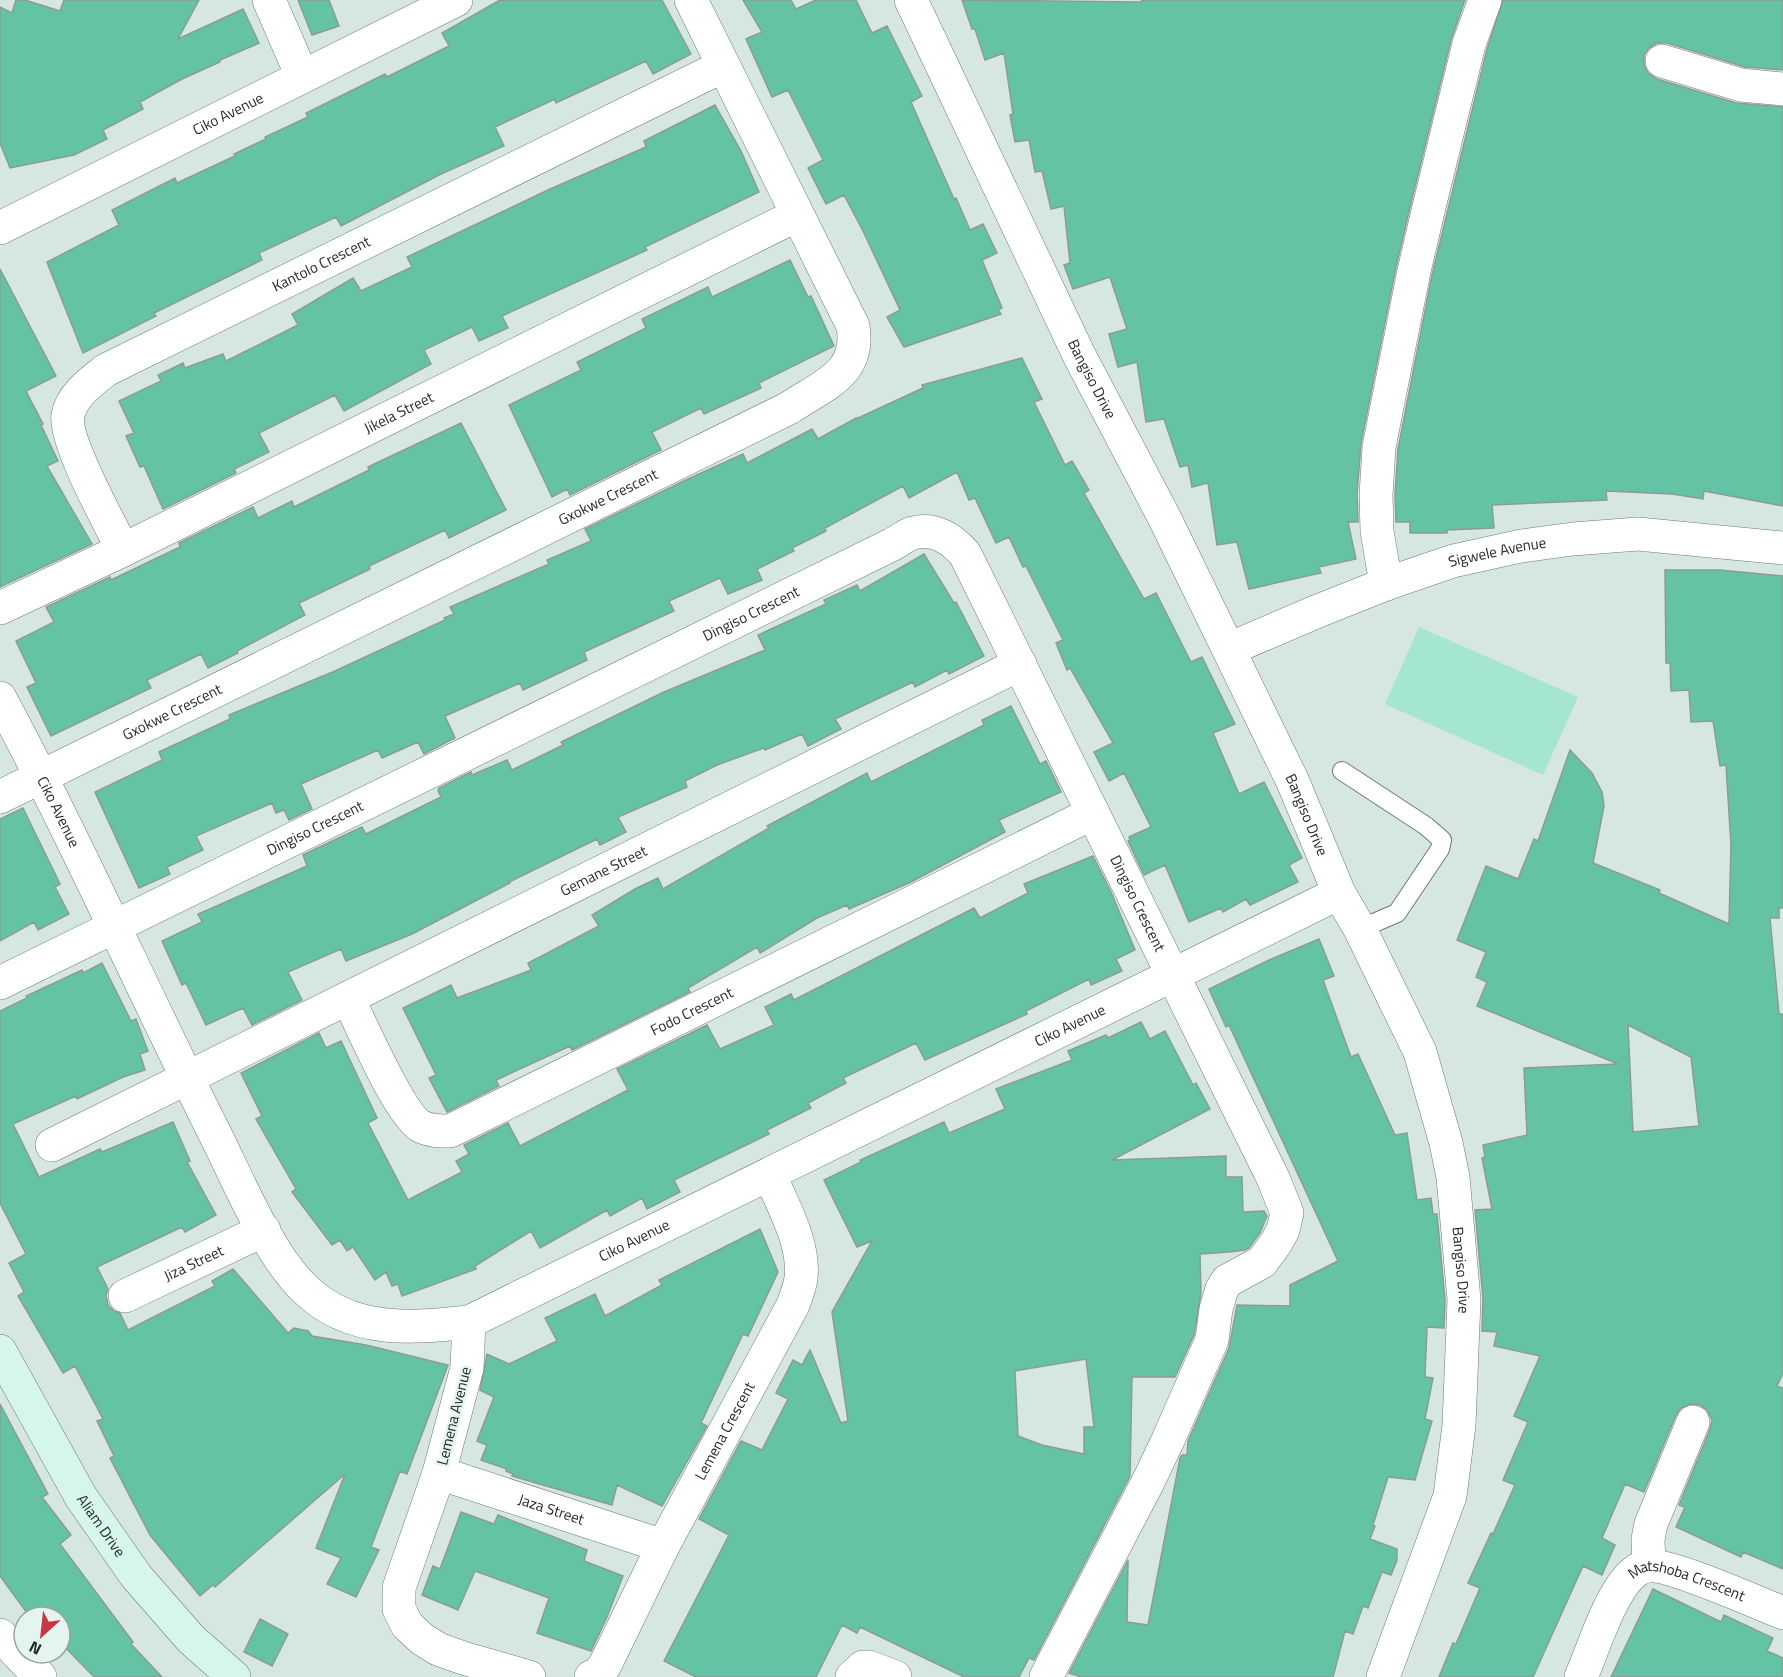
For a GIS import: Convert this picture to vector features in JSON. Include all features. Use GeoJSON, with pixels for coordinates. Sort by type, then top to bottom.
{"type":"FeatureCollection","features":[{"type":"Feature","properties":{"kind":"street"},"geometry":{"type":"LineString","coordinates":[[269,0],[302,76]]}},
{"type":"Feature","properties":{"kind":"street","name":"Ciko Avenue"},"geometry":{"type":"LineString","coordinates":[[0,228],[456,0]]}},
{"type":"Feature","properties":{"kind":"street","name":"Gxokwe Crescent"},"geometry":{"type":"LineString","coordinates":[[0,797],[789,408],[832,379],[851,361],[855,340],[853,326],[691,0]]}},
{"type":"Feature","properties":{"kind":"street","name":"Bangiso Drive"},"geometry":{"type":"LineString","coordinates":[[911,0],[1079,355],[1164,517],[1293,782],[1339,892],[1360,929],[1420,1052],[1446,1143],[1453,1177],[1464,1300],[1459,1425],[1450,1496],[1383,1677]]}},
{"type":"Feature","properties":{"kind":"street"},"geometry":{"type":"LineString","coordinates":[[1386,584],[1377,531],[1376,495],[1379,447],[1429,207],[1469,44],[1485,0]]}},
{"type":"Feature","properties":{"kind":"street"},"geometry":{"type":"LineString","coordinates":[[1662,61],[1741,85],[1783,89]]}},
{"type":"Feature","properties":{"kind":"street","name":"Kantolo Crescent"},"geometry":{"type":"LineString","coordinates":[[123,550],[75,451],[68,429],[68,415],[73,402],[87,385],[106,370],[723,66]]}},
{"type":"Feature","properties":{"kind":"street","name":"Jikela Street"},"geometry":{"type":"LineString","coordinates":[[0,608],[123,550],[797,215]]}},
{"type":"Feature","properties":{"kind":"street","name":"Dingiso Crescent"},"geometry":{"type":"LineString","coordinates":[[115,926],[880,551],[912,533],[928,532],[943,535],[955,542],[965,554],[1173,973]]}},
{"type":"Feature","properties":{"kind":"street","name":"Sigwele Avenue"},"geometry":{"type":"LineString","coordinates":[[1229,650],[1386,584],[1453,561],[1521,546],[1638,534],[1783,548]]}},
{"type":"Feature","properties":{"kind":"street","name":"Gemane Street"},"geometry":{"type":"LineString","coordinates":[[187,1078],[1020,664]]}},
{"type":"Feature","properties":{"kind":"street","name":"Ciko Avenue"},"geometry":{"type":"LineString","coordinates":[[0,698],[42,776],[187,1078],[264,1230],[286,1267],[306,1291],[330,1308],[368,1324],[413,1328],[469,1322],[1339,892]]}},
{"type":"Feature","properties":{"kind":"street","name":"Fodo Crescent"},"geometry":{"type":"LineString","coordinates":[[348,998],[402,1107],[421,1126],[435,1131],[450,1131],[1093,813]]}},
{"type":"Feature","properties":{"kind":"street"},"geometry":{"type":"LineString","coordinates":[[0,983],[115,926]]}},
{"type":"Feature","properties":{"kind":"street"},"geometry":{"type":"LineString","coordinates":[[1046,1677],[1163,1450],[1212,1340],[1216,1309],[1222,1289],[1227,1281],[1262,1263],[1283,1230],[1287,1214],[1273,1178],[1173,973]]}},
{"type":"Feature","properties":{"kind":"street"},"geometry":{"type":"LineString","coordinates":[[52,1144],[187,1078]]}},
{"type":"Feature","properties":{"kind":"street","name":"Lemena Crescent"},"geometry":{"type":"LineString","coordinates":[[591,1677],[598,1674],[605,1665],[663,1546],[793,1305],[801,1280],[802,1261],[798,1240],[770,1174]]}},
{"type":"Feature","properties":{"kind":"street","name":"Jiza Street"},"geometry":{"type":"LineString","coordinates":[[125,1296],[264,1230]]}},
{"type":"Feature","properties":{"kind":"street","name":"Lemena Avenue"},"geometry":{"type":"LineString","coordinates":[[439,1473],[467,1368],[469,1322]]}},
{"type":"Feature","properties":{"kind":"street","name":"Aliam Drive"},"geometry":{"type":"LineString","coordinates":[[0,1351],[81,1497],[136,1576],[191,1640],[234,1677]]}},
{"type":"Feature","properties":{"kind":"street"},"geometry":{"type":"LineString","coordinates":[[1649,1566],[1648,1539],[1651,1524],[1692,1422]]}},
{"type":"Feature","properties":{"kind":"street"},"geometry":{"type":"LineString","coordinates":[[439,1473],[399,1588],[399,1609],[407,1625],[422,1639],[438,1649],[529,1677]]}},
{"type":"Feature","properties":{"kind":"street","name":"Jaza Street"},"geometry":{"type":"LineString","coordinates":[[439,1473],[663,1546]]}},
{"type":"Feature","properties":{"kind":"street","name":"Matshoba Crescent"},"geometry":{"type":"LineString","coordinates":[[1581,1677],[1611,1605],[1623,1584],[1636,1571],[1649,1566],[1671,1569],[1783,1613]]}},
{"type":"Feature","properties":{"kind":"street"},"geometry":{"type":"LineString","coordinates":[[0,1635],[40,1677]]}},
{"type":"Feature","properties":{"kind":"street"},"geometry":{"type":"LineString","coordinates":[[852,1677],[863,1667],[869,1667],[895,1677]]}},
{"type":"Feature","properties":{"kind":"lane"},"geometry":{"type":"LineString","coordinates":[[1342,771],[1426,826],[1442,840],[1440,849],[1397,913],[1360,929]]}},
{"type":"Feature","properties":{"kind":"green space"},"geometry":{"type":"Polygon","coordinates":[[[1419,627],[1578,697],[1543,775],[1385,704],[1419,627]]]}},
{"type":"Feature","properties":{"kind":"building"},"geometry":{"type":"Polygon","coordinates":[[[16,0],[25,0],[60,11],[64,0],[199,0],[178,39],[243,9],[259,43],[220,60],[140,102],[143,109],[103,130],[107,139],[74,155],[10,168],[0,143],[0,7],[12,13],[16,0]]]}},
{"type":"Feature","properties":{"kind":"building"},"geometry":{"type":"Polygon","coordinates":[[[298,0],[329,0],[339,26],[312,35],[298,0]]]}},
{"type":"Feature","properties":{"kind":"building"},"geometry":{"type":"Polygon","coordinates":[[[500,0],[662,0],[691,54],[653,74],[646,61],[556,103],[555,99],[495,127],[504,146],[441,174],[341,226],[336,217],[259,253],[262,260],[154,313],[156,316],[83,353],[47,262],[119,225],[112,210],[175,178],[177,183],[235,156],[234,154],[266,139],[265,137],[308,117],[306,113],[449,46],[442,33],[500,0]]]}},
{"type":"Feature","properties":{"kind":"building"},"geometry":{"type":"Polygon","coordinates":[[[743,0],[791,0],[796,9],[816,0],[856,0],[872,33],[887,26],[922,96],[911,102],[954,199],[956,198],[970,230],[983,224],[997,253],[982,260],[1002,308],[998,310],[1001,314],[904,347],[887,317],[900,310],[844,195],[826,204],[808,168],[823,160],[788,90],[772,97],[746,39],[762,32],[743,0]]]}},
{"type":"Feature","properties":{"kind":"building"},"geometry":{"type":"Polygon","coordinates":[[[962,0],[1141,2],[1142,0],[1465,0],[1451,40],[1411,203],[1361,443],[1357,494],[1358,522],[1348,522],[1356,559],[1319,567],[1321,573],[1249,589],[1237,542],[1217,545],[1208,483],[1192,487],[1188,465],[1180,467],[1164,419],[1146,422],[1137,362],[1118,367],[1109,334],[1127,329],[1110,277],[1073,289],[1064,265],[1070,263],[1064,206],[1051,209],[1042,171],[1035,172],[1029,140],[1015,142],[1004,53],[985,60],[962,0]]]}},
{"type":"Feature","properties":{"kind":"building"},"geometry":{"type":"Polygon","coordinates":[[[1503,0],[1783,0],[1783,70],[1745,67],[1667,43],[1657,43],[1649,48],[1644,55],[1644,65],[1648,73],[1657,79],[1736,103],[1783,107],[1783,506],[1704,491],[1703,499],[1672,494],[1606,491],[1607,500],[1492,505],[1494,528],[1447,530],[1447,533],[1410,533],[1410,522],[1396,522],[1398,449],[1432,275],[1487,49],[1503,0]]]}},
{"type":"Feature","properties":{"kind":"building"},"geometry":{"type":"Polygon","coordinates":[[[715,105],[741,151],[759,192],[645,247],[647,250],[502,316],[508,328],[479,341],[472,327],[424,350],[431,364],[344,411],[335,395],[259,433],[269,452],[234,469],[236,473],[163,509],[144,466],[140,467],[126,436],[134,433],[119,401],[161,381],[158,375],[183,363],[185,368],[223,354],[226,361],[298,325],[292,314],[353,278],[361,291],[412,267],[407,257],[548,190],[646,147],[644,141],[715,105]]]}},
{"type":"Feature","properties":{"kind":"building"},"geometry":{"type":"Polygon","coordinates":[[[790,260],[808,297],[811,296],[834,346],[759,383],[761,388],[704,414],[701,408],[652,432],[661,450],[570,495],[567,489],[552,497],[509,405],[581,370],[577,362],[646,328],[642,319],[708,287],[712,297],[790,260]]]}},
{"type":"Feature","properties":{"kind":"building"},"geometry":{"type":"Polygon","coordinates":[[[0,269],[56,376],[26,391],[58,461],[47,466],[92,544],[0,587],[0,269]]]}},
{"type":"Feature","properties":{"kind":"building"},"geometry":{"type":"Polygon","coordinates":[[[1022,358],[1042,399],[1034,402],[1065,465],[1072,461],[1089,490],[1084,493],[1144,599],[1156,593],[1191,662],[1202,657],[1235,724],[1213,733],[1239,794],[1264,782],[1302,858],[1289,865],[1298,882],[1250,905],[1246,899],[1223,912],[1221,908],[1189,922],[1165,865],[1144,875],[1128,841],[1129,837],[1151,827],[1124,773],[1109,781],[1094,752],[1113,743],[1070,668],[1067,670],[1056,643],[1063,640],[1026,566],[1023,567],[1009,537],[996,543],[975,498],[969,500],[957,472],[909,498],[903,486],[825,528],[826,531],[792,548],[794,551],[757,569],[762,580],[728,594],[720,578],[669,601],[674,611],[584,652],[587,660],[523,690],[520,683],[445,716],[455,738],[424,754],[418,742],[382,758],[378,750],[301,784],[312,809],[289,820],[284,810],[276,813],[272,803],[196,836],[203,850],[167,867],[170,874],[139,888],[95,792],[162,760],[159,752],[230,719],[229,715],[335,671],[445,620],[444,618],[454,614],[450,607],[549,564],[547,560],[591,541],[585,529],[688,479],[743,454],[747,463],[812,429],[818,439],[856,418],[923,388],[922,385],[1022,358]]]}},
{"type":"Feature","properties":{"kind":"building"},"geometry":{"type":"Polygon","coordinates":[[[461,423],[506,510],[449,538],[445,530],[369,566],[370,569],[299,603],[305,615],[237,651],[238,653],[208,668],[201,654],[147,680],[151,688],[51,736],[27,687],[36,683],[16,641],[54,622],[46,607],[110,577],[111,580],[180,547],[179,543],[253,507],[258,518],[292,501],[294,507],[369,470],[368,467],[461,423]]]}},
{"type":"Feature","properties":{"kind":"building"},"geometry":{"type":"Polygon","coordinates":[[[924,554],[954,603],[956,602],[984,656],[949,674],[947,670],[915,687],[913,682],[835,719],[841,729],[808,746],[802,734],[765,750],[764,748],[717,765],[685,781],[687,787],[618,817],[626,832],[600,845],[597,839],[509,882],[412,934],[346,961],[341,949],[288,972],[302,1000],[252,1025],[243,1008],[206,1025],[186,983],[182,985],[162,941],[202,922],[198,914],[307,866],[303,855],[362,827],[366,834],[441,797],[439,788],[471,772],[472,775],[507,760],[512,770],[563,745],[561,742],[664,692],[765,650],[758,635],[826,604],[824,600],[857,585],[860,591],[924,554]]]}},
{"type":"Feature","properties":{"kind":"building"},"geometry":{"type":"Polygon","coordinates":[[[1665,570],[1720,570],[1783,576],[1783,908],[1779,908],[1779,918],[1770,918],[1779,1014],[1783,1014],[1783,1373],[1777,1386],[1783,1388],[1783,1569],[1743,1552],[1741,1557],[1676,1527],[1685,1507],[1679,1505],[1712,1420],[1707,1410],[1700,1405],[1690,1404],[1681,1408],[1676,1415],[1644,1492],[1625,1484],[1602,1538],[1615,1545],[1602,1575],[1583,1566],[1533,1677],[1439,1677],[1480,1588],[1468,1583],[1515,1485],[1503,1480],[1528,1422],[1514,1416],[1540,1356],[1494,1346],[1497,1332],[1482,1331],[1483,1298],[1475,1210],[1492,1209],[1482,1158],[1485,1157],[1483,1145],[1527,1135],[1524,1068],[1618,1064],[1477,1006],[1487,982],[1476,977],[1486,952],[1457,940],[1486,866],[1518,879],[1534,839],[1538,841],[1570,750],[1592,773],[1602,792],[1604,806],[1593,863],[1660,890],[1659,893],[1729,924],[1731,845],[1726,765],[1720,766],[1713,721],[1691,722],[1689,690],[1671,691],[1670,663],[1666,663],[1665,570]],[[1628,1025],[1633,1132],[1699,1126],[1691,1057],[1628,1025]]]}},
{"type":"Feature","properties":{"kind":"building"},"geometry":{"type":"Polygon","coordinates":[[[1011,706],[1040,764],[1046,761],[1061,792],[999,820],[1005,832],[911,882],[849,909],[847,905],[817,918],[760,953],[757,947],[688,988],[690,992],[572,1050],[570,1046],[496,1080],[499,1086],[447,1112],[429,1078],[436,1075],[403,1008],[451,985],[457,998],[531,970],[528,963],[599,926],[592,915],[635,889],[658,878],[663,889],[769,828],[767,826],[867,773],[871,782],[984,725],[982,720],[1011,706]]]}},
{"type":"Feature","properties":{"kind":"building"},"geometry":{"type":"Polygon","coordinates":[[[23,808],[60,884],[55,887],[69,914],[38,930],[34,922],[0,941],[0,819],[23,808]]]}},
{"type":"Feature","properties":{"kind":"building"},"geometry":{"type":"Polygon","coordinates":[[[1093,856],[1135,950],[1116,959],[1122,971],[1091,985],[1089,979],[1026,1011],[1027,1014],[925,1060],[916,1043],[843,1078],[846,1083],[808,1103],[811,1108],[767,1130],[769,1134],[674,1180],[680,1192],[647,1209],[642,1198],[610,1216],[607,1210],[540,1248],[531,1231],[475,1266],[476,1269],[402,1296],[398,1284],[392,1286],[386,1272],[375,1280],[353,1247],[347,1251],[340,1240],[332,1245],[292,1192],[296,1189],[256,1119],[262,1116],[241,1073],[319,1033],[326,1048],[341,1041],[377,1118],[368,1123],[408,1200],[462,1172],[456,1161],[469,1154],[464,1145],[508,1123],[520,1146],[628,1090],[617,1069],[707,1025],[720,1049],[774,1025],[765,1007],[791,994],[794,1000],[974,908],[980,918],[1028,893],[1024,884],[1093,856]]]}},
{"type":"Feature","properties":{"kind":"building"},"geometry":{"type":"Polygon","coordinates":[[[1319,939],[1334,976],[1323,980],[1351,1057],[1358,1054],[1395,1135],[1407,1133],[1417,1200],[1431,1198],[1433,1214],[1437,1214],[1445,1300],[1444,1328],[1427,1327],[1425,1377],[1433,1378],[1425,1419],[1432,1421],[1415,1480],[1388,1477],[1370,1539],[1397,1549],[1397,1560],[1391,1575],[1382,1572],[1368,1608],[1363,1606],[1353,1634],[1345,1631],[1333,1677],[1081,1677],[1069,1673],[1128,1560],[1127,1622],[1148,1625],[1180,1458],[1182,1455],[1187,1455],[1188,1441],[1229,1348],[1237,1305],[1290,1306],[1290,1285],[1338,1261],[1229,1025],[1226,1027],[1209,989],[1319,939]]]}},
{"type":"Feature","properties":{"kind":"building"},"geometry":{"type":"Polygon","coordinates":[[[102,963],[131,1021],[136,1019],[148,1051],[140,1054],[145,1070],[123,1077],[77,1099],[76,1096],[13,1124],[39,1177],[100,1149],[102,1152],[173,1122],[190,1161],[187,1162],[216,1215],[185,1232],[182,1227],[97,1267],[108,1289],[106,1295],[108,1305],[120,1313],[128,1330],[215,1286],[212,1281],[233,1269],[288,1333],[294,1328],[308,1331],[312,1336],[366,1345],[448,1365],[407,1474],[400,1471],[371,1547],[379,1550],[356,1597],[327,1584],[341,1558],[316,1548],[345,1474],[215,1587],[213,1585],[200,1596],[150,1535],[110,1458],[114,1456],[97,1421],[103,1419],[75,1366],[63,1373],[18,1296],[24,1292],[9,1263],[26,1254],[0,1203],[0,1011],[27,998],[26,996],[102,963]]]}},
{"type":"Feature","properties":{"kind":"building"},"geometry":{"type":"Polygon","coordinates":[[[1141,1022],[1150,1039],[1165,1031],[1193,1085],[1196,1083],[1210,1109],[1112,1160],[1226,1156],[1226,1177],[1242,1177],[1243,1212],[1264,1211],[1267,1216],[1260,1233],[1249,1248],[1200,1254],[1201,1293],[1194,1335],[1175,1377],[1132,1377],[1130,1476],[1034,1660],[1029,1658],[1019,1677],[964,1677],[860,1627],[857,1633],[842,1625],[816,1677],[696,1677],[664,1661],[729,1535],[699,1519],[741,1441],[762,1450],[788,1399],[776,1393],[793,1360],[802,1365],[810,1350],[841,1423],[848,1421],[832,1312],[872,1241],[857,1247],[824,1180],[861,1162],[860,1160],[944,1122],[949,1133],[1005,1109],[996,1089],[1072,1060],[1068,1051],[1106,1035],[1108,1038],[1141,1022]],[[1086,1359],[1015,1371],[1018,1436],[1042,1445],[1084,1454],[1084,1427],[1094,1427],[1086,1359]]]}},
{"type":"Feature","properties":{"kind":"building"},"geometry":{"type":"Polygon","coordinates":[[[760,1229],[778,1272],[748,1336],[743,1334],[701,1423],[707,1426],[662,1506],[617,1485],[612,1505],[512,1476],[513,1474],[506,1471],[507,1469],[481,1460],[487,1445],[477,1441],[494,1397],[480,1390],[487,1354],[509,1364],[557,1341],[545,1318],[595,1294],[605,1316],[662,1285],[659,1280],[760,1229]]]}},
{"type":"Feature","properties":{"kind":"building"},"geometry":{"type":"Polygon","coordinates":[[[0,1404],[48,1494],[42,1497],[71,1535],[60,1544],[133,1642],[131,1644],[162,1677],[94,1677],[72,1654],[72,1605],[21,1605],[0,1576],[0,1404]]]}},
{"type":"Feature","properties":{"kind":"building"},"geometry":{"type":"Polygon","coordinates":[[[461,1512],[494,1524],[498,1515],[587,1550],[584,1561],[623,1576],[591,1651],[537,1633],[549,1598],[475,1571],[458,1610],[422,1595],[433,1566],[440,1569],[461,1512]]]}},
{"type":"Feature","properties":{"kind":"building"},"geometry":{"type":"Polygon","coordinates":[[[1653,1589],[1721,1622],[1724,1615],[1773,1638],[1767,1651],[1783,1658],[1783,1677],[1611,1677],[1653,1589]]]}},
{"type":"Feature","properties":{"kind":"building"},"geometry":{"type":"Polygon","coordinates":[[[260,1619],[288,1634],[272,1666],[244,1652],[260,1619]]]}}]}
